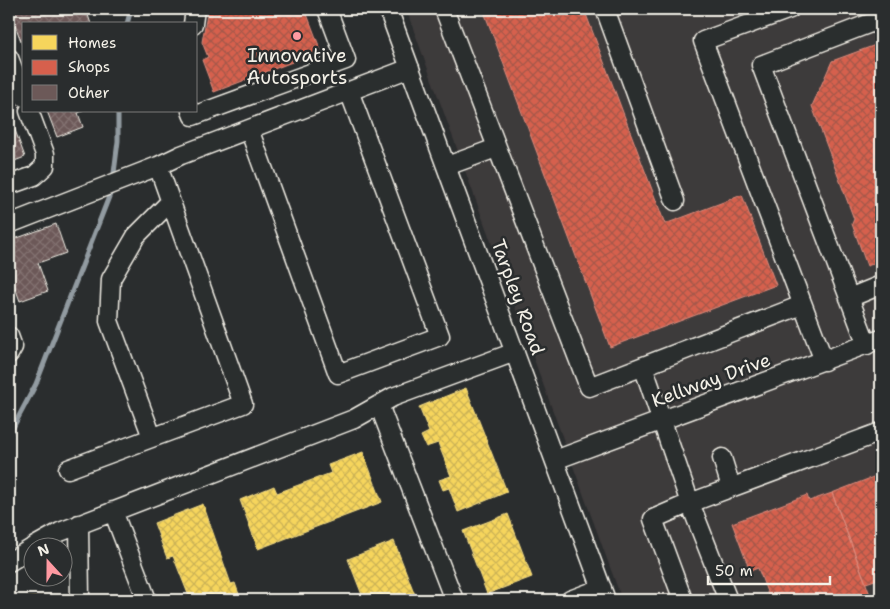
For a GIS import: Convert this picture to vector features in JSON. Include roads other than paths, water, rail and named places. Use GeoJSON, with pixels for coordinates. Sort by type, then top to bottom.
{"type":"FeatureCollection","features":[{"type":"Feature","properties":{"kind":"street"},"geometry":{"type":"LineString","coordinates":[[193,22],[195,9]]}},
{"type":"Feature","properties":{"kind":"street"},"geometry":{"type":"LineString","coordinates":[[191,112],[193,116],[346,60],[327,9]]}},
{"type":"Feature","properties":{"kind":"street","name":"Tarpley Road"},"geometry":{"type":"LineString","coordinates":[[388,9],[604,594]]}},
{"type":"Feature","properties":{"kind":"street"},"geometry":{"type":"LineString","coordinates":[[444,9],[588,387],[802,305]]}},
{"type":"Feature","properties":{"kind":"street"},"geometry":{"type":"LineString","coordinates":[[605,9],[675,201]]}},
{"type":"Feature","properties":{"kind":"street"},"geometry":{"type":"LineString","coordinates":[[790,9],[703,41],[824,361]]}},
{"type":"Feature","properties":{"kind":"street"},"geometry":{"type":"LineString","coordinates":[[874,342],[849,298],[761,65],[881,19]]}},
{"type":"Feature","properties":{"kind":"street"},"geometry":{"type":"LineString","coordinates":[[9,58],[22,92]]}},
{"type":"Feature","properties":{"kind":"street"},"geometry":{"type":"LineString","coordinates":[[9,224],[249,129],[410,68]]}},
{"type":"Feature","properties":{"kind":"street"},"geometry":{"type":"LineString","coordinates":[[249,129],[338,374],[440,336],[349,91]]}},
{"type":"Feature","properties":{"kind":"street"},"geometry":{"type":"LineString","coordinates":[[9,185],[34,176],[46,166],[45,154],[29,112]]}},
{"type":"Feature","properties":{"kind":"street"},"geometry":{"type":"LineString","coordinates":[[447,166],[496,148]]}},
{"type":"Feature","properties":{"kind":"street"},"geometry":{"type":"LineString","coordinates":[[68,469],[243,404],[158,166]]}},
{"type":"Feature","properties":{"kind":"street"},"geometry":{"type":"LineString","coordinates":[[152,437],[109,321],[111,279],[136,236],[170,202]]}},
{"type":"Feature","properties":{"kind":"street"},"geometry":{"type":"LineString","coordinates":[[849,298],[881,285]]}},
{"type":"Feature","properties":{"kind":"street"},"geometry":{"type":"LineString","coordinates":[[9,336],[13,347],[9,354]]}},
{"type":"Feature","properties":{"kind":"street","name":"Kellway Drive"},"geometry":{"type":"LineString","coordinates":[[555,460],[874,342]]}},
{"type":"Feature","properties":{"kind":"street"},"geometry":{"type":"LineString","coordinates":[[53,536],[113,511],[354,419],[393,397],[515,352]]}},
{"type":"Feature","properties":{"kind":"street"},"geometry":{"type":"LineString","coordinates":[[643,366],[690,502],[728,600]]}},
{"type":"Feature","properties":{"kind":"street"},"geometry":{"type":"LineString","coordinates":[[379,405],[454,600]]}},
{"type":"Feature","properties":{"kind":"street"},"geometry":{"type":"LineString","coordinates":[[683,600],[653,519],[690,502],[881,432]]}},
{"type":"Feature","properties":{"kind":"street"},"geometry":{"type":"LineString","coordinates":[[722,458],[731,487]]}},
{"type":"Feature","properties":{"kind":"street"},"geometry":{"type":"LineString","coordinates":[[113,511],[147,600]]}},
{"type":"Feature","properties":{"kind":"street"},"geometry":{"type":"LineString","coordinates":[[80,524],[80,600]]}},
{"type":"Feature","properties":{"kind":"street"},"geometry":{"type":"LineString","coordinates":[[9,562],[22,554]]}},
{"type":"Feature","properties":{"kind":"street"},"geometry":{"type":"LineString","coordinates":[[570,600],[604,594]]}},
{"type":"Feature","properties":{"kind":"waterway"},"geometry":{"type":"LineString","coordinates":[[128,22],[131,9]]}},
{"type":"Feature","properties":{"kind":"waterway"},"geometry":{"type":"LineString","coordinates":[[114,173],[118,141],[118,112]]}},
{"type":"Feature","properties":{"kind":"waterway"},"geometry":{"type":"LineString","coordinates":[[9,435],[36,384],[112,189]]}},
{"type":"Feature","properties":{"kind":"place","name":"Innovative Autosports"},"geometry":{"type":"Point","coordinates":[297,36]}}]}
